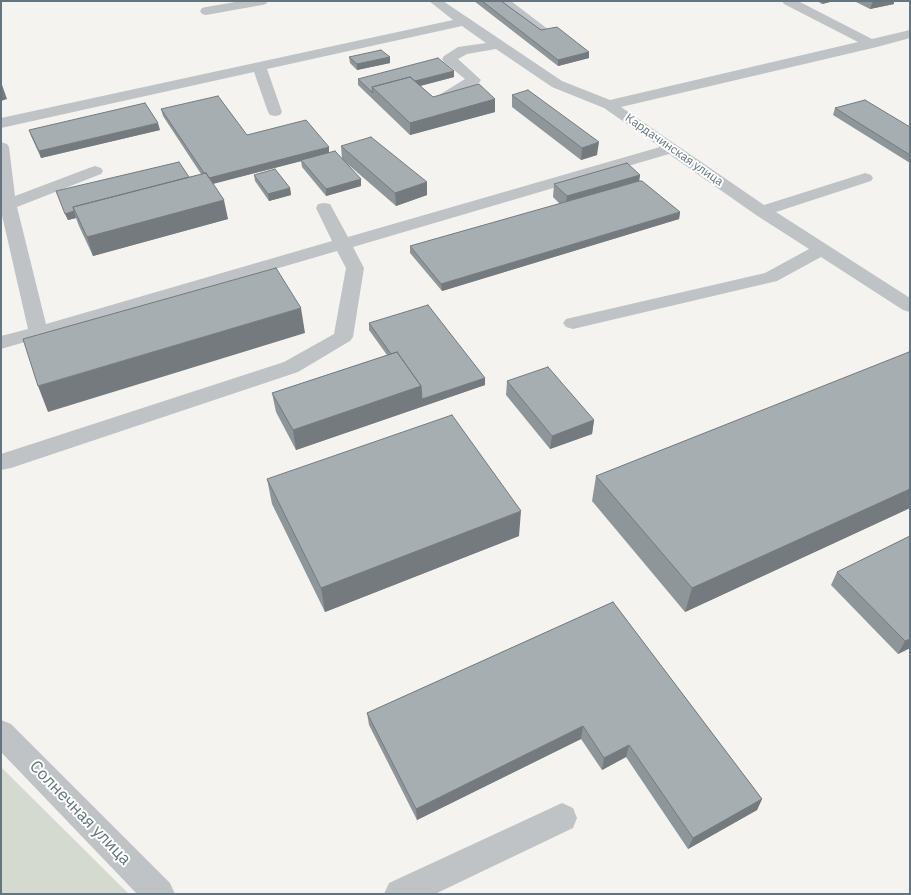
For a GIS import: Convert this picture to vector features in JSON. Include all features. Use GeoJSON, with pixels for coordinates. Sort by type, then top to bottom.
{"type":"FeatureCollection","features":[{"type":"Feature","properties":{"kind":"street"},"geometry":{"type":"LineString","coordinates":[[206,11],[262,1]]}},
{"type":"Feature","properties":{"kind":"street","name":"Кардачинская улица"},"geometry":{"type":"LineString","coordinates":[[435,1],[557,84],[609,105],[670,149],[762,211],[910,306]]}},
{"type":"Feature","properties":{"kind":"street"},"geometry":{"type":"LineString","coordinates":[[503,1],[542,30]]}},
{"type":"Feature","properties":{"kind":"street"},"geometry":{"type":"LineString","coordinates":[[788,1],[872,44]]}},
{"type":"Feature","properties":{"kind":"street"},"geometry":{"type":"LineString","coordinates":[[1,123],[464,22]]}},
{"type":"Feature","properties":{"kind":"street"},"geometry":{"type":"LineString","coordinates":[[609,105],[910,34]]}},
{"type":"Feature","properties":{"kind":"street"},"geometry":{"type":"LineString","coordinates":[[444,98],[474,80],[449,59],[463,50],[498,45]]}},
{"type":"Feature","properties":{"kind":"street"},"geometry":{"type":"LineString","coordinates":[[259,67],[275,112]]}},
{"type":"Feature","properties":{"kind":"street"},"geometry":{"type":"LineString","coordinates":[[1,147],[8,205],[38,331]]}},
{"type":"Feature","properties":{"kind":"street"},"geometry":{"type":"LineString","coordinates":[[1,343],[38,331],[670,149]]}},
{"type":"Feature","properties":{"kind":"street"},"geometry":{"type":"LineString","coordinates":[[8,205],[95,171]]}},
{"type":"Feature","properties":{"kind":"street"},"geometry":{"type":"LineString","coordinates":[[762,211],[865,178]]}},
{"type":"Feature","properties":{"kind":"street"},"geometry":{"type":"LineString","coordinates":[[3,462],[291,367],[342,338],[355,268],[324,208]]}},
{"type":"Feature","properties":{"kind":"street"},"geometry":{"type":"LineString","coordinates":[[573,323],[771,277],[821,250]]}},
{"type":"Feature","properties":{"kind":"street","name":"Солнечная улица"},"geometry":{"type":"LineString","coordinates":[[1,733],[159,894]]}},
{"type":"Feature","properties":{"kind":"street"},"geometry":{"type":"LineString","coordinates":[[400,894],[562,818]]}},
{"type":"Feature","properties":{"kind":"shaded area"},"geometry":{"type":"Polygon","coordinates":[[[1,767],[7,773],[129,894],[1,894],[1,767]]]}},
{"type":"Feature","properties":{"kind":"building"},"geometry":{"type":"Polygon","coordinates":[[[482,1],[501,1],[541,30],[557,27],[589,52],[558,60],[482,1]]]}},
{"type":"Feature","properties":{"kind":"building"},"geometry":{"type":"Polygon","coordinates":[[[381,50],[390,57],[357,64],[349,57],[381,50]]]}},
{"type":"Feature","properties":{"kind":"building"},"geometry":{"type":"Polygon","coordinates":[[[438,58],[454,71],[415,81],[410,77],[372,87],[373,93],[358,79],[438,58]]]}},
{"type":"Feature","properties":{"kind":"building"},"geometry":{"type":"Polygon","coordinates":[[[410,77],[433,97],[479,84],[495,99],[410,123],[372,87],[410,77]]]}},
{"type":"Feature","properties":{"kind":"building"},"geometry":{"type":"Polygon","coordinates":[[[528,90],[599,142],[582,148],[512,95],[528,90]]]}},
{"type":"Feature","properties":{"kind":"building"},"geometry":{"type":"Polygon","coordinates":[[[218,96],[247,135],[306,120],[329,147],[209,178],[206,173],[204,173],[161,109],[218,96]]]}},
{"type":"Feature","properties":{"kind":"building"},"geometry":{"type":"Polygon","coordinates":[[[865,100],[910,127],[910,155],[835,108],[865,100]]]}},
{"type":"Feature","properties":{"kind":"building"},"geometry":{"type":"Polygon","coordinates":[[[145,103],[158,123],[39,151],[29,130],[145,103]]]}},
{"type":"Feature","properties":{"kind":"building"},"geometry":{"type":"Polygon","coordinates":[[[371,137],[427,182],[395,193],[341,146],[371,137]]]}},
{"type":"Feature","properties":{"kind":"building"},"geometry":{"type":"Polygon","coordinates":[[[335,151],[361,179],[326,189],[301,160],[335,151]]]}},
{"type":"Feature","properties":{"kind":"building"},"geometry":{"type":"Polygon","coordinates":[[[179,162],[189,177],[73,207],[74,211],[65,214],[56,191],[179,162]]]}},
{"type":"Feature","properties":{"kind":"building"},"geometry":{"type":"Polygon","coordinates":[[[627,163],[640,175],[567,196],[554,184],[627,163]]]}},
{"type":"Feature","properties":{"kind":"building"},"geometry":{"type":"Polygon","coordinates":[[[275,169],[290,188],[268,194],[254,175],[275,169]]]}},
{"type":"Feature","properties":{"kind":"building"},"geometry":{"type":"Polygon","coordinates":[[[206,173],[224,200],[87,237],[73,207],[206,173]]]}},
{"type":"Feature","properties":{"kind":"building"},"geometry":{"type":"Polygon","coordinates":[[[642,181],[680,212],[441,284],[410,246],[642,181]]]}},
{"type":"Feature","properties":{"kind":"building"},"geometry":{"type":"Polygon","coordinates":[[[276,268],[301,308],[38,386],[23,339],[276,268]]]}},
{"type":"Feature","properties":{"kind":"building"},"geometry":{"type":"Polygon","coordinates":[[[428,305],[485,378],[422,399],[421,386],[397,352],[391,354],[369,323],[428,305]]]}},
{"type":"Feature","properties":{"kind":"building"},"geometry":{"type":"Polygon","coordinates":[[[397,352],[421,386],[293,430],[272,393],[397,352]]]}},
{"type":"Feature","properties":{"kind":"building"},"geometry":{"type":"Polygon","coordinates":[[[909,352],[910,489],[692,588],[596,476],[909,352]]]}},
{"type":"Feature","properties":{"kind":"building"},"geometry":{"type":"Polygon","coordinates":[[[548,367],[594,420],[552,436],[507,381],[548,367]]]}},
{"type":"Feature","properties":{"kind":"building"},"geometry":{"type":"Polygon","coordinates":[[[452,415],[521,511],[321,588],[267,479],[452,415]]]}},
{"type":"Feature","properties":{"kind":"building"},"geometry":{"type":"Polygon","coordinates":[[[910,536],[910,639],[905,641],[837,572],[910,536]]]}},
{"type":"Feature","properties":{"kind":"building"},"geometry":{"type":"Polygon","coordinates":[[[613,602],[762,799],[693,838],[629,745],[604,758],[583,726],[416,809],[367,713],[613,602]]]}}]}
